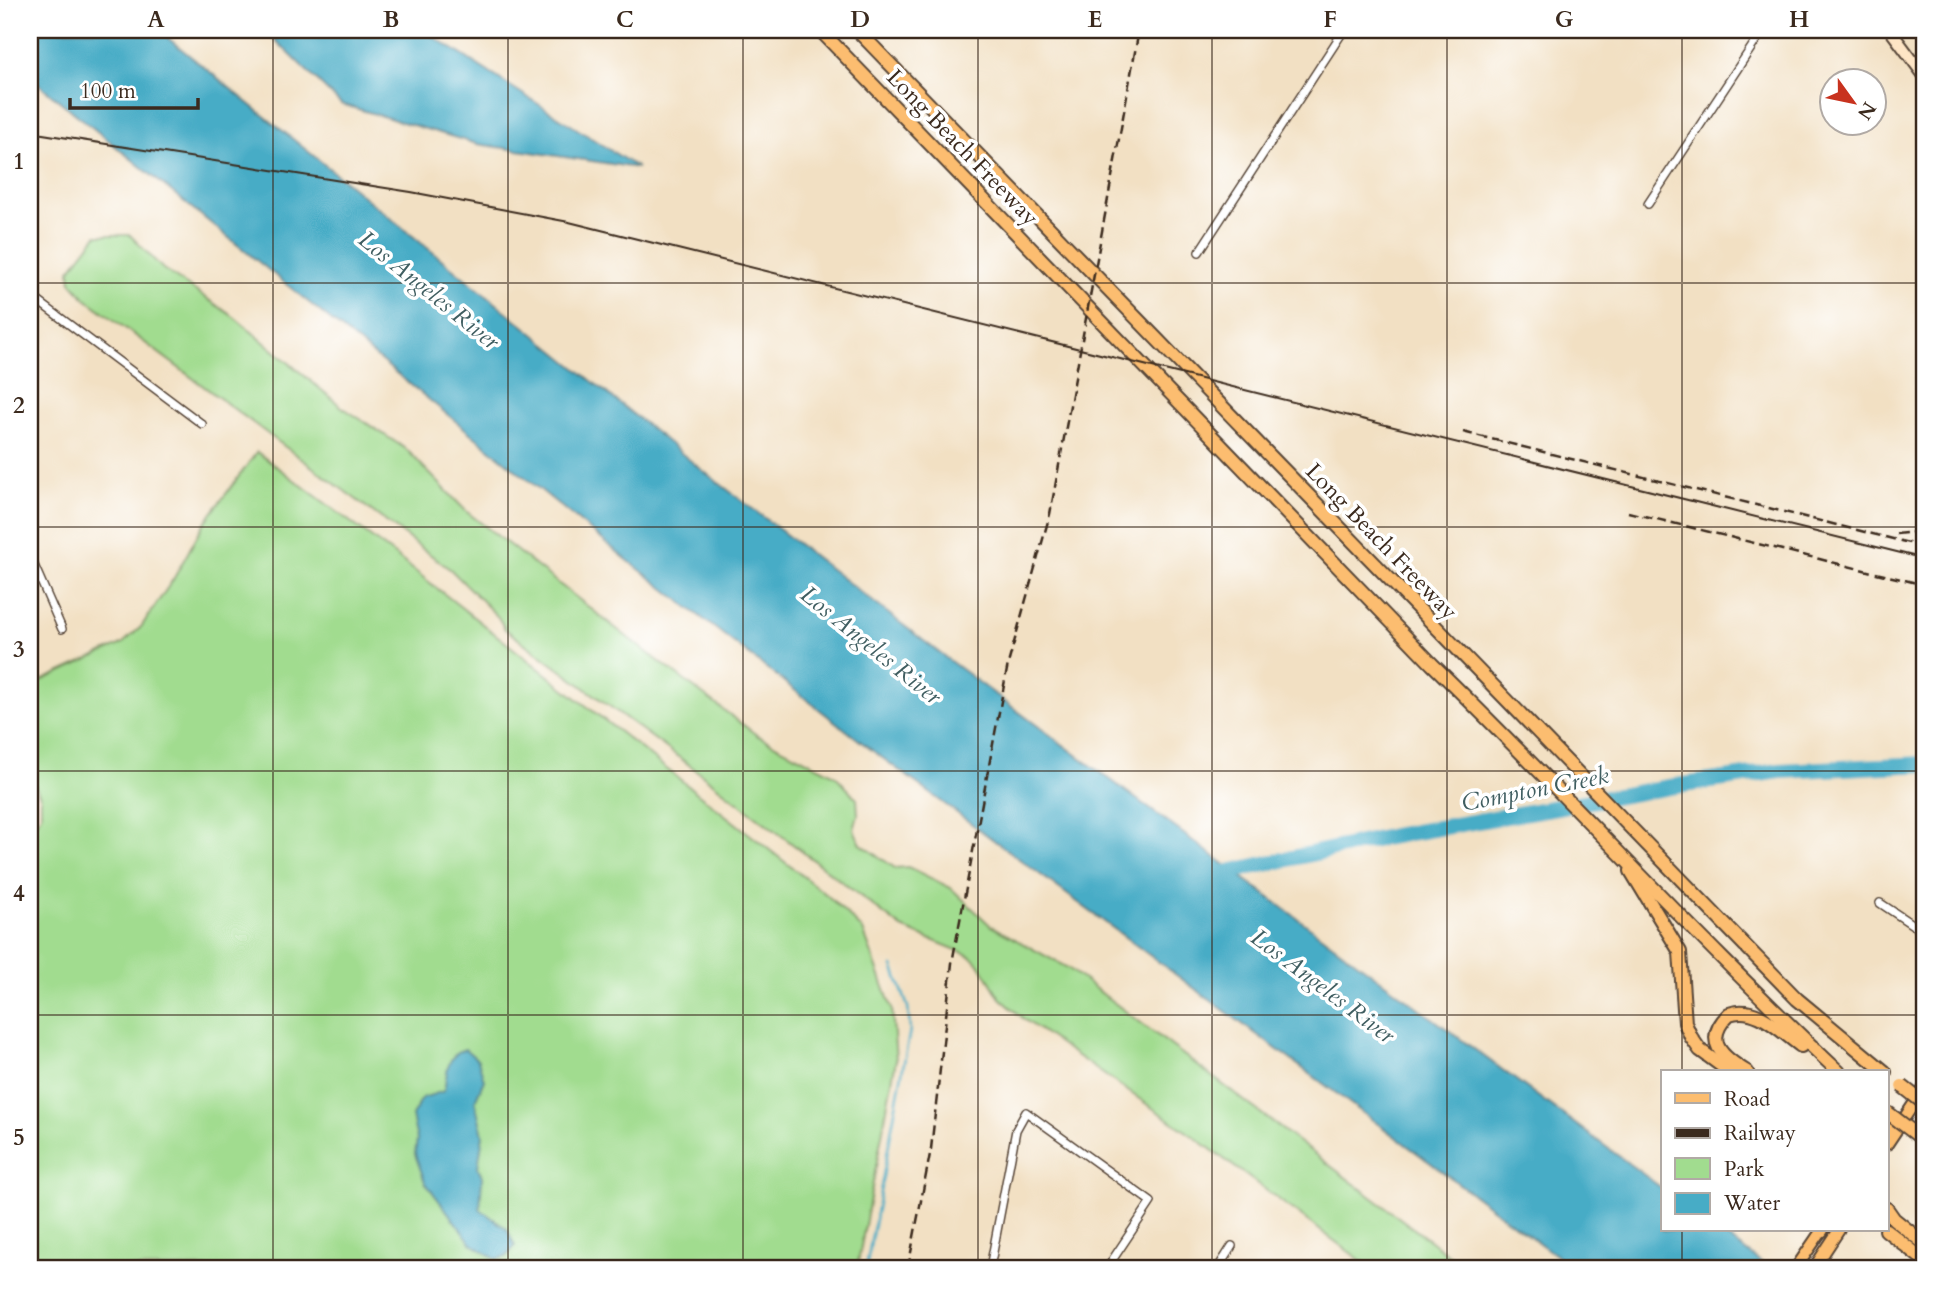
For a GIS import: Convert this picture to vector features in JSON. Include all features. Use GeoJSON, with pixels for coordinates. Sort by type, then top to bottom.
{"type":"FeatureCollection","features":[{"type":"Feature","properties":{"kind":"highway","name":"Long Beach Freeway"},"geometry":{"type":"LineString","coordinates":[[820,30],[1432,664],[1521,751],[1790,1027],[1836,1070]]}},
{"type":"Feature","properties":{"kind":"highway","name":"Long Beach Freeway"},"geometry":{"type":"LineString","coordinates":[[857,30],[1554,745],[1797,999],[1882,1070]]}},
{"type":"Feature","properties":{"kind":"highway"},"geometry":{"type":"LineString","coordinates":[[1618,850],[1680,952],[1685,1023],[1691,1037],[1700,1050],[1727,1070]]}},
{"type":"Feature","properties":{"kind":"highway"},"geometry":{"type":"LineString","coordinates":[[1744,1070],[1723,1056],[1717,1047],[1717,1030],[1721,1021],[1738,1011],[1759,1016],[1835,1070]]}},
{"type":"Feature","properties":{"kind":"highway","name":"Long Beach Freeway"},"geometry":{"type":"LineString","coordinates":[[1888,1075],[1925,1104]]}},
{"type":"Feature","properties":{"kind":"highway"},"geometry":{"type":"LineString","coordinates":[[1888,1113],[1923,1140]]}},
{"type":"Feature","properties":{"kind":"highway"},"geometry":{"type":"LineString","coordinates":[[1888,1132],[1899,1126]]}},
{"type":"Feature","properties":{"kind":"highway"},"geometry":{"type":"LineString","coordinates":[[1888,1210],[1894,1219],[1925,1244]]}},
{"type":"Feature","properties":{"kind":"highway"},"geometry":{"type":"LineString","coordinates":[[1888,1232],[1925,1261]]}},
{"type":"Feature","properties":{"kind":"main road"},"geometry":{"type":"LineString","coordinates":[[1890,30],[1925,77]]}},
{"type":"Feature","properties":{"kind":"main road"},"geometry":{"type":"LineString","coordinates":[[1888,1142],[1925,1087]]}},
{"type":"Feature","properties":{"kind":"main road"},"geometry":{"type":"LineString","coordinates":[[1799,1265],[1821,1232]]}},
{"type":"Feature","properties":{"kind":"main road"},"geometry":{"type":"LineString","coordinates":[[1814,1268],[1838,1232]]}},
{"type":"Feature","properties":{"kind":"street"},"geometry":{"type":"LineString","coordinates":[[1199,252],[1344,30]]}},
{"type":"Feature","properties":{"kind":"street"},"geometry":{"type":"LineString","coordinates":[[1648,204],[1763,30]]}},
{"type":"Feature","properties":{"kind":"street"},"geometry":{"type":"LineString","coordinates":[[30,295],[202,424]]}},
{"type":"Feature","properties":{"kind":"street"},"geometry":{"type":"LineString","coordinates":[[30,556],[62,629]]}},
{"type":"Feature","properties":{"kind":"street"},"geometry":{"type":"LineString","coordinates":[[1880,903],[1925,933]]}},
{"type":"Feature","properties":{"kind":"street"},"geometry":{"type":"LineString","coordinates":[[990,1268],[1016,1130],[1026,1112],[1151,1202],[1107,1268]]}},
{"type":"Feature","properties":{"kind":"street"},"geometry":{"type":"LineString","coordinates":[[1218,1268],[1232,1246]]}},
{"type":"Feature","properties":{"kind":"green space"},"geometry":{"type":"Polygon","coordinates":[[[97,235],[130,235],[163,269],[234,317],[342,407],[406,449],[467,512],[636,644],[758,736],[835,775],[857,799],[858,815],[854,830],[861,844],[895,868],[908,867],[951,888],[991,926],[1068,968],[1466,1268],[1371,1268],[1193,1136],[1025,1020],[1000,998],[980,965],[969,955],[902,928],[692,767],[505,629],[498,617],[451,570],[86,299],[71,282],[70,270],[97,235]]]}},
{"type":"Feature","properties":{"kind":"green space"},"geometry":{"type":"Polygon","coordinates":[[[257,452],[396,556],[828,896],[863,930],[892,1009],[896,1060],[857,1268],[30,1268],[30,830],[41,815],[41,798],[30,775],[30,686],[122,644],[141,627],[174,578],[203,525],[257,452]]]}},
{"type":"Feature","properties":{"kind":"water","name":"Los Angeles River"},"geometry":{"type":"Polygon","coordinates":[[[30,30],[158,30],[702,470],[946,658],[1661,1188],[1661,1232],[1720,1232],[1769,1268],[1573,1268],[873,751],[626,559],[30,77],[30,30]]]}},
{"type":"Feature","properties":{"kind":"water"},"geometry":{"type":"Polygon","coordinates":[[[265,30],[423,30],[638,168],[477,144],[341,104],[265,30]]]}},
{"type":"Feature","properties":{"kind":"water"},"geometry":{"type":"Polygon","coordinates":[[[465,1049],[478,1060],[484,1080],[475,1101],[483,1135],[478,1167],[482,1176],[480,1209],[507,1229],[515,1246],[506,1257],[496,1259],[472,1244],[425,1182],[415,1154],[417,1140],[412,1116],[422,1098],[444,1091],[451,1060],[465,1049]]]}},
{"type":"Feature","properties":{"kind":"waterway","name":"Compton Creek"},"geometry":{"type":"LineString","coordinates":[[1210,876],[1393,836],[1669,787],[1780,771],[1925,764]]}},
{"type":"Feature","properties":{"kind":"waterway"},"geometry":{"type":"LineString","coordinates":[[866,1268],[910,1030],[908,1007],[893,966]]}},
{"type":"Feature","properties":{"kind":"tram line"},"geometry":{"type":"LineString","coordinates":[[30,132],[411,192],[569,222],[1925,559]]}},
{"type":"Feature","properties":{"kind":"railway"},"geometry":{"type":"LineString","coordinates":[[908,1268],[931,1149],[952,963],[1008,664],[1050,514],[1139,30]]}},
{"type":"Feature","properties":{"kind":"railway"},"geometry":{"type":"LineString","coordinates":[[1463,432],[1925,547]]}},
{"type":"Feature","properties":{"kind":"railway"},"geometry":{"type":"LineString","coordinates":[[1628,512],[1925,585]]}},
{"type":"Feature","properties":{"kind":"railway"},"geometry":{"type":"LineString","coordinates":[[1896,534],[1925,531]]}}]}
